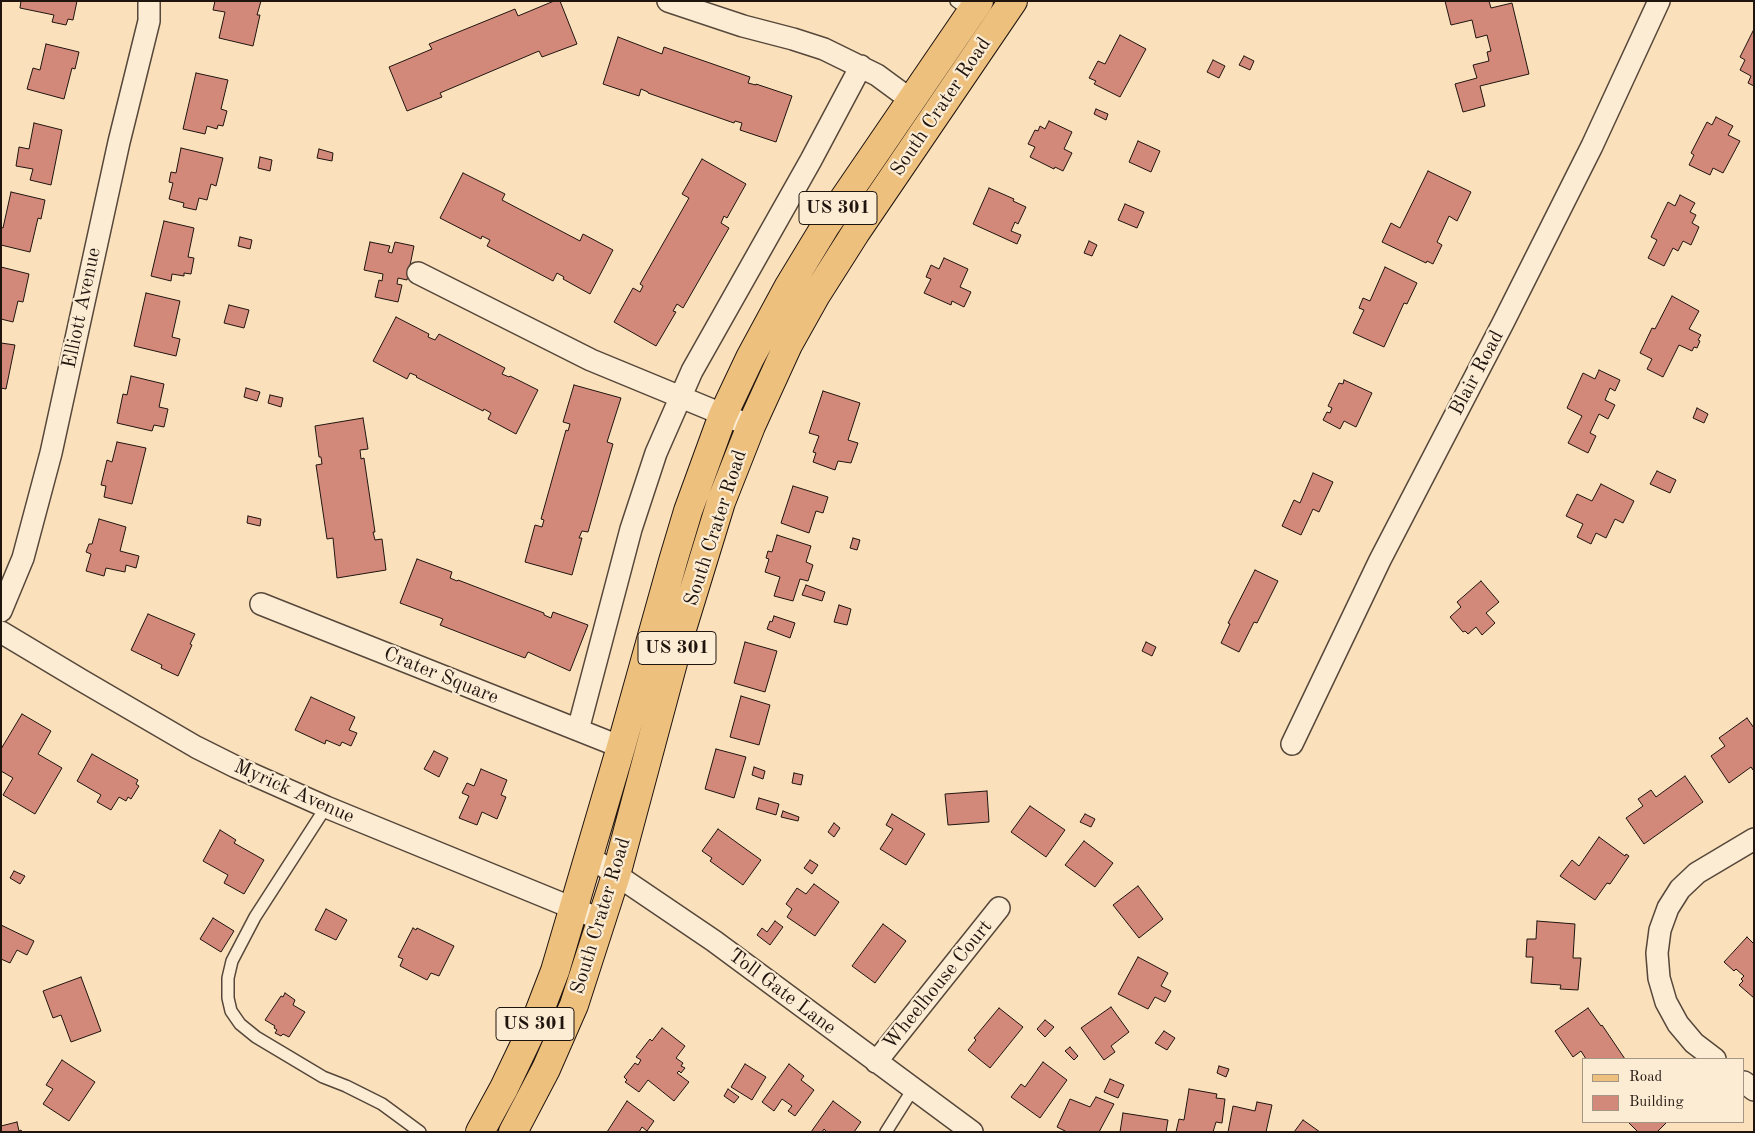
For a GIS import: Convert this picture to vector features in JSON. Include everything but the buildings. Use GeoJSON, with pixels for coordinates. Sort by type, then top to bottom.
{"type":"FeatureCollection","features":[{"type":"Feature","properties":{"kind":"main road","name":"South Crater Road"},"geometry":{"type":"LineString","coordinates":[[480,1132],[535,1024],[555,970],[590,857],[688,512],[723,416],[750,358],[789,286],[826,225],[910,100],[978,14],[1013,1]]}},
{"type":"Feature","properties":{"kind":"main road","name":"South Crater Road"},"geometry":{"type":"LineString","coordinates":[[513,1132],[546,1069],[574,1005],[616,875],[682,629],[721,502],[751,426],[788,345],[978,14]]}},
{"type":"Feature","properties":{"kind":"street","name":"Elliott Avenue"},"geometry":{"type":"LineString","coordinates":[[1,611],[23,558],[51,452],[118,142],[149,21],[149,1]]}},
{"type":"Feature","properties":{"kind":"street"},"geometry":{"type":"LineString","coordinates":[[668,1],[743,26],[824,49],[877,75],[910,100]]}},
{"type":"Feature","properties":{"kind":"street","name":"Blair Road"},"geometry":{"type":"LineString","coordinates":[[1292,744],[1380,560],[1592,146],[1659,1]]}},
{"type":"Feature","properties":{"kind":"street"},"geometry":{"type":"LineString","coordinates":[[578,730],[631,529],[656,453],[692,372],[811,160],[861,66]]}},
{"type":"Feature","properties":{"kind":"street"},"geometry":{"type":"LineString","coordinates":[[418,273],[591,360],[751,426]]}},
{"type":"Feature","properties":{"kind":"street","name":"Crater Square"},"geometry":{"type":"LineString","coordinates":[[261,604],[621,747]]}},
{"type":"Feature","properties":{"kind":"street","name":"Myrick Avenue"},"geometry":{"type":"LineString","coordinates":[[1,632],[81,680],[236,767],[326,807],[602,920]]}},
{"type":"Feature","properties":{"kind":"street"},"geometry":{"type":"LineString","coordinates":[[1714,1058],[1694,1043],[1678,1024],[1666,1002],[1658,969],[1657,953],[1660,930],[1680,889],[1697,873],[1754,839]]}},
{"type":"Feature","properties":{"kind":"street","name":"Toll Gate Lane"},"geometry":{"type":"LineString","coordinates":[[590,857],[714,941],[972,1132]]}},
{"type":"Feature","properties":{"kind":"street","name":"Wheelhouse Court"},"geometry":{"type":"LineString","coordinates":[[876,1062],[999,908]]}},
{"type":"Feature","properties":{"kind":"lane"},"geometry":{"type":"LineString","coordinates":[[326,807],[255,917],[232,961],[228,978],[228,998],[231,1010],[240,1024],[256,1037],[323,1077],[382,1104],[420,1132]]}},
{"type":"Feature","properties":{"kind":"lane"},"geometry":{"type":"LineString","coordinates":[[886,1132],[912,1089]]}}]}
